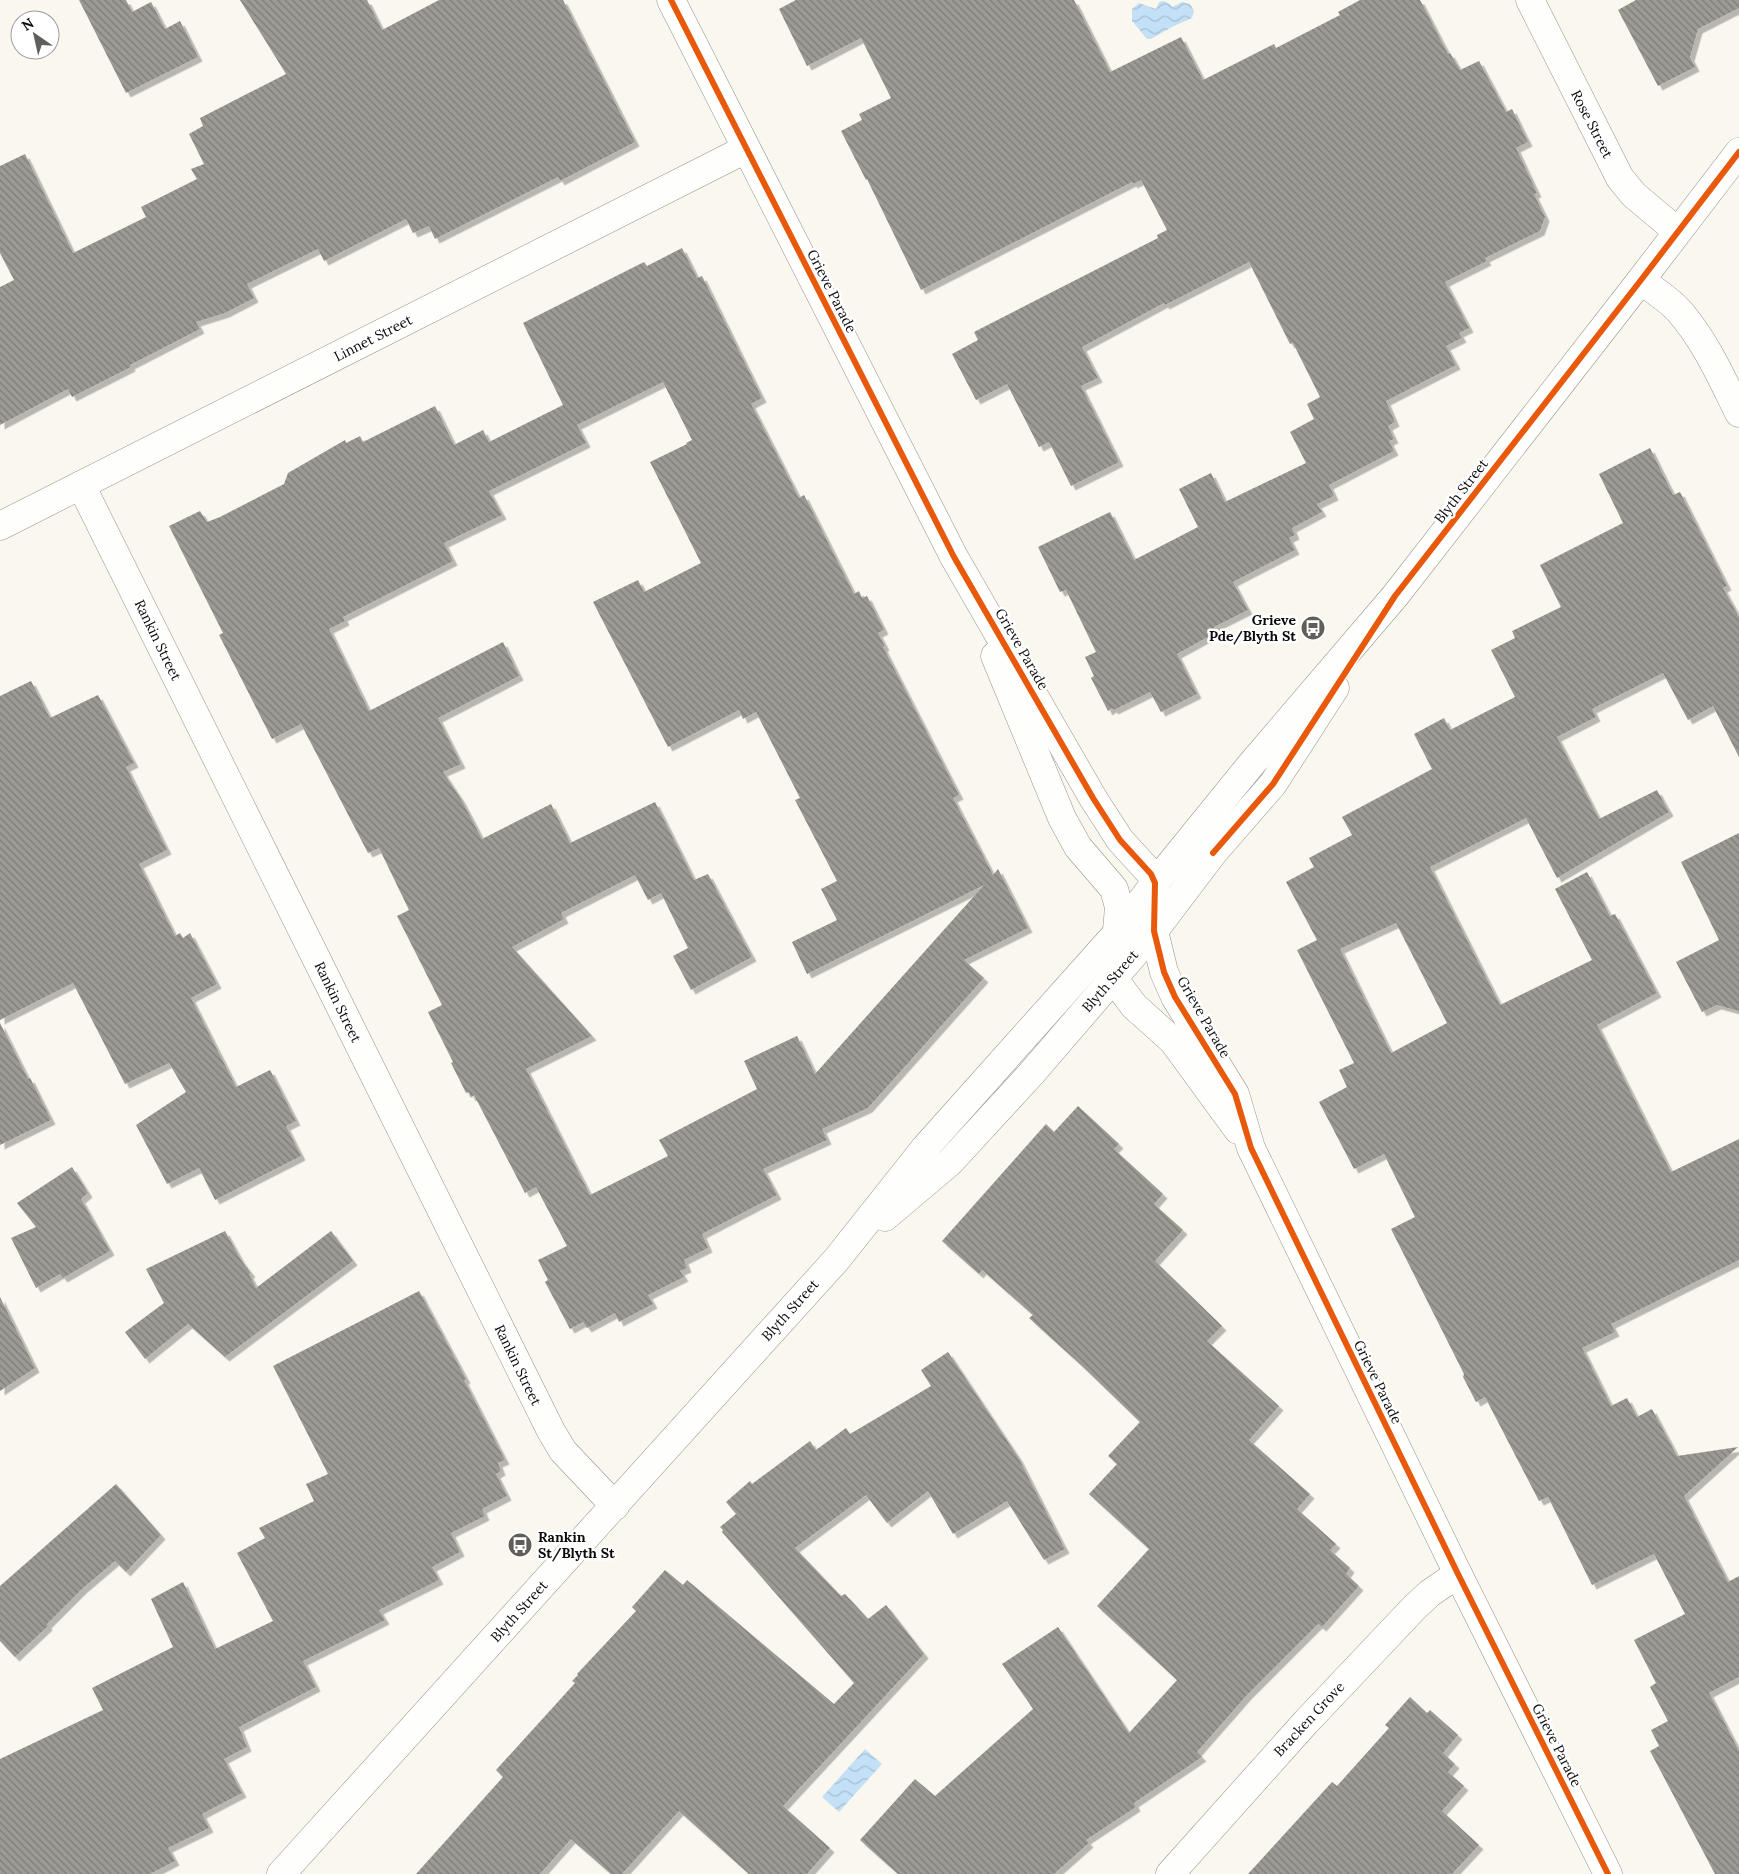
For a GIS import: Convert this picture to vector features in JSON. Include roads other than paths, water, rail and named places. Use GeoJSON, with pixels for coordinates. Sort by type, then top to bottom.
{"type":"FeatureCollection","features":[{"type":"Feature","properties":{"kind":"street","name":"Grieve Parade"},"geometry":{"type":"LineString","coordinates":[[671,0],[954,557],[1093,798],[1120,840],[1151,874],[1155,883],[1154,931],[1164,972],[1175,997],[1235,1094],[1251,1148],[1458,1574],[1608,1874]]}},
{"type":"Feature","properties":{"kind":"street","name":"Rose Street"},"geometry":{"type":"LineString","coordinates":[[1530,0],[1620,178],[1634,195],[1677,231]]}},
{"type":"Feature","properties":{"kind":"street","name":"Linnet Street"},"geometry":{"type":"LineString","coordinates":[[0,526],[746,149]]}},
{"type":"Feature","properties":{"kind":"street","name":"Blyth Street"},"geometry":{"type":"LineString","coordinates":[[281,1874],[836,1259],[925,1148],[1118,933],[1155,883],[1249,767],[1395,596],[1739,152]]}},
{"type":"Feature","properties":{"kind":"street"},"geometry":{"type":"LineString","coordinates":[[1641,280],[1679,311],[1696,332],[1739,413]]}},
{"type":"Feature","properties":{"kind":"street","name":"Rankin Street"},"geometry":{"type":"LineString","coordinates":[[81,486],[551,1431],[563,1450],[615,1506]]}},
{"type":"Feature","properties":{"kind":"street","name":"Grieve Parade"},"geometry":{"type":"LineString","coordinates":[[954,557],[1062,818],[1078,846],[1114,889],[1120,907],[1113,978],[1132,1003],[1173,1041],[1251,1148]]}},
{"type":"Feature","properties":{"kind":"street","name":"Blyth Street"},"geometry":{"type":"LineString","coordinates":[[836,1259],[950,1162],[1031,1074],[1154,931],[1213,853],[1273,784],[1395,596]]}},
{"type":"Feature","properties":{"kind":"street","name":"Bracken Grove"},"geometry":{"type":"LineString","coordinates":[[1170,1874],[1306,1722],[1414,1608],[1430,1593],[1458,1574]]}},
{"type":"Feature","properties":{"kind":"water"},"geometry":{"type":"Polygon","coordinates":[[[1164,1],[1172,7],[1182,2],[1190,4],[1194,11],[1192,18],[1151,39],[1147,39],[1132,21],[1132,9],[1139,3],[1156,9],[1159,2],[1164,1]]]}},
{"type":"Feature","properties":{"kind":"water"},"geometry":{"type":"Polygon","coordinates":[[[865,1749],[882,1764],[839,1812],[822,1797],[865,1749]]]}},
{"type":"Feature","properties":{"kind":"place","name":"Grieve Pde/Blyth St"},"geometry":{"type":"Point","coordinates":[1313,628]}},
{"type":"Feature","properties":{"kind":"place","name":"Rankin St/Blyth St"},"geometry":{"type":"Point","coordinates":[520,1545]}}]}
